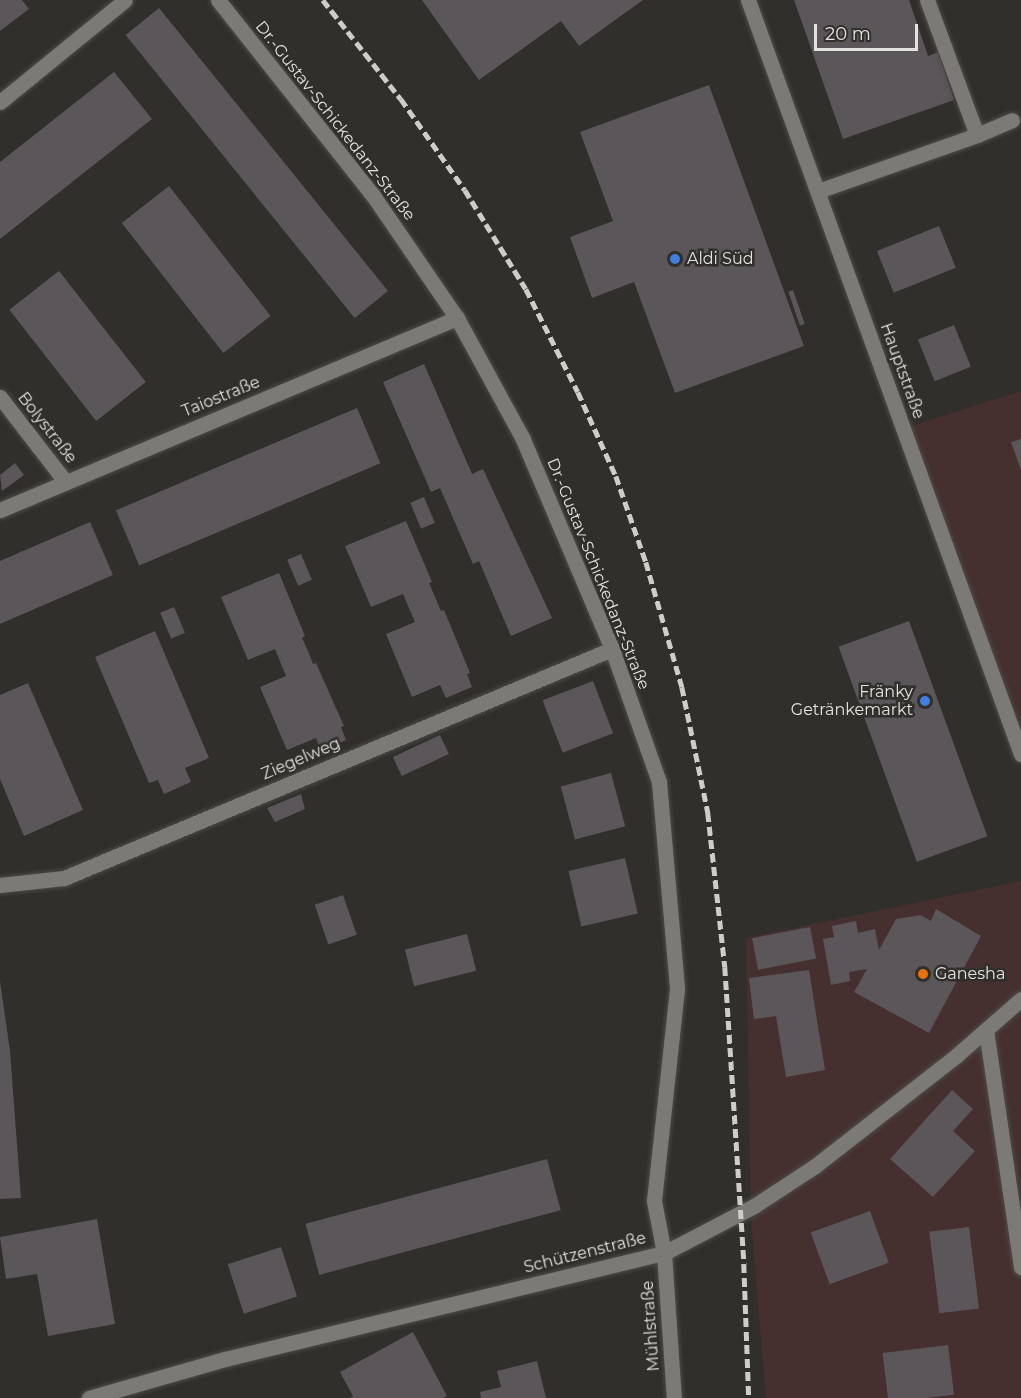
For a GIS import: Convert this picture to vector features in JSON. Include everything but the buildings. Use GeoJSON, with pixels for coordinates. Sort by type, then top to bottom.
{"type":"FeatureCollection","features":[{"type":"Feature","properties":{"kind":"street"},"geometry":{"type":"LineString","coordinates":[[0,102],[125,0]]}},
{"type":"Feature","properties":{"kind":"street","name":"Dr.-Gustav-Schickedanz-Straße"},"geometry":{"type":"LineString","coordinates":[[218,0],[372,194],[457,318],[522,436],[612,649],[658,782],[677,989],[654,1201],[664,1252]]}},
{"type":"Feature","properties":{"kind":"street","name":"Hauptstraße"},"geometry":{"type":"LineString","coordinates":[[748,0],[1021,752]]}},
{"type":"Feature","properties":{"kind":"street"},"geometry":{"type":"LineString","coordinates":[[927,0],[977,135]]}},
{"type":"Feature","properties":{"kind":"street"},"geometry":{"type":"LineString","coordinates":[[818,191],[977,135],[1012,120]]}},
{"type":"Feature","properties":{"kind":"street","name":"Taiostraße"},"geometry":{"type":"LineString","coordinates":[[0,510],[457,318]]}},
{"type":"Feature","properties":{"kind":"street","name":"Bolystraße"},"geometry":{"type":"LineString","coordinates":[[0,397],[65,481]]}},
{"type":"Feature","properties":{"kind":"street","name":"Ziegelweg"},"geometry":{"type":"LineString","coordinates":[[0,885],[64,878],[612,649]]}},
{"type":"Feature","properties":{"kind":"street","name":"Schützenstraße"},"geometry":{"type":"LineString","coordinates":[[89,1398],[225,1359],[664,1252],[754,1206],[815,1166],[986,1030],[1021,999]]}},
{"type":"Feature","properties":{"kind":"street"},"geometry":{"type":"LineString","coordinates":[[986,1030],[1021,1267]]}},
{"type":"Feature","properties":{"kind":"street","name":"Mühlstraße"},"geometry":{"type":"LineString","coordinates":[[664,1252],[674,1398]]}},
{"type":"Feature","properties":{"kind":"shaded area"},"geometry":{"type":"Polygon","coordinates":[[[1021,391],[1021,765],[911,426],[1021,391]]]}},
{"type":"Feature","properties":{"kind":"shaded area"},"geometry":{"type":"Polygon","coordinates":[[[1021,881],[1021,1398],[766,1398],[751,1220],[746,938],[1021,881]]]}},
{"type":"Feature","properties":{"kind":"railway"},"geometry":{"type":"LineString","coordinates":[[323,0],[401,99],[465,190],[526,289],[578,392],[616,476],[646,562],[682,687],[708,813],[725,967],[744,1264],[749,1398]]}},
{"type":"Feature","properties":{"kind":"place","name":"Aldi Süd"},"geometry":{"type":"Point","coordinates":[675,259]}},
{"type":"Feature","properties":{"kind":"place","name":"Fränky Getränkemarkt"},"geometry":{"type":"Point","coordinates":[925,701]}},
{"type":"Feature","properties":{"kind":"place","name":"Ganesha"},"geometry":{"type":"Point","coordinates":[923,974]}}]}
